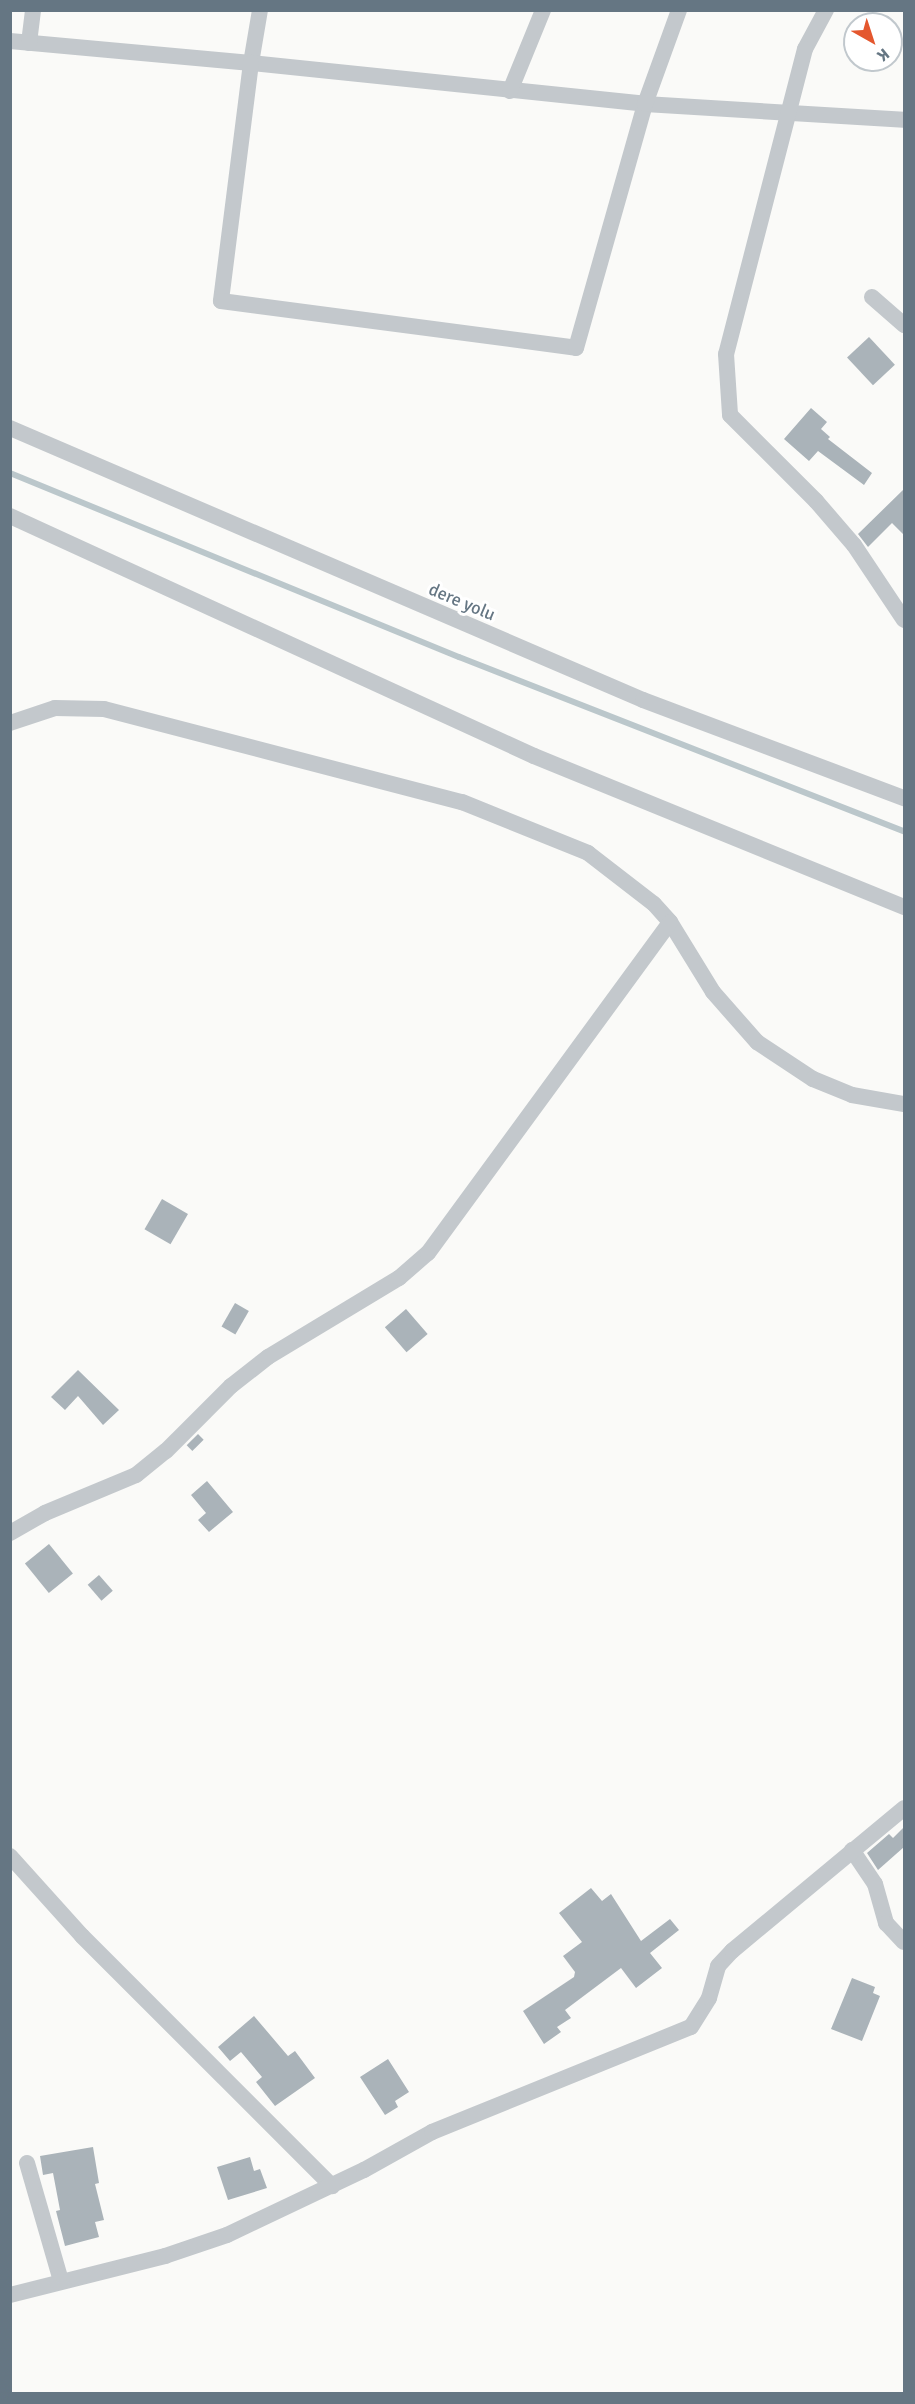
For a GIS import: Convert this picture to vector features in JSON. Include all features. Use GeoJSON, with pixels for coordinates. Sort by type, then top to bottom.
{"type":"FeatureCollection","features":[{"type":"Feature","properties":{"kind":"street"},"geometry":{"type":"LineString","coordinates":[[28,43],[33,10]]}},
{"type":"Feature","properties":{"kind":"street"},"geometry":{"type":"LineString","coordinates":[[260,10],[221,301],[576,348],[645,104],[679,10]]}},
{"type":"Feature","properties":{"kind":"street"},"geometry":{"type":"LineString","coordinates":[[510,91],[543,10]]}},
{"type":"Feature","properties":{"kind":"street"},"geometry":{"type":"LineString","coordinates":[[826,10],[805,49],[726,354],[730,415],[816,501],[854,545],[902,611]]}},
{"type":"Feature","properties":{"kind":"street"},"geometry":{"type":"LineString","coordinates":[[10,41],[252,63],[645,104],[904,120]]}},
{"type":"Feature","properties":{"kind":"street"},"geometry":{"type":"LineString","coordinates":[[872,297],[904,325]]}},
{"type":"Feature","properties":{"kind":"street","name":"dere yolu"},"geometry":{"type":"LineString","coordinates":[[10,428],[643,700],[904,798]]}},
{"type":"Feature","properties":{"kind":"street"},"geometry":{"type":"LineString","coordinates":[[10,516],[534,756],[904,907]]}},
{"type":"Feature","properties":{"kind":"street"},"geometry":{"type":"LineString","coordinates":[[10,723],[55,708],[104,709],[462,802],[588,853],[637,888],[670,922],[733,1018],[783,1063],[852,1095],[904,1104]]}},
{"type":"Feature","properties":{"kind":"street"},"geometry":{"type":"LineString","coordinates":[[10,1533],[45,1513],[136,1475],[166,1451],[231,1386],[268,1357],[399,1278],[428,1254],[670,922]]}},
{"type":"Feature","properties":{"kind":"street"},"geometry":{"type":"LineString","coordinates":[[10,2295],[165,2256],[227,2235],[332,2186],[432,2132],[692,2027],[705,2008],[718,1966],[732,1951],[904,1808]]}},
{"type":"Feature","properties":{"kind":"street"},"geometry":{"type":"LineString","coordinates":[[852,1850],[875,1884],[886,1923],[904,1942]]}},
{"type":"Feature","properties":{"kind":"street"},"geometry":{"type":"LineString","coordinates":[[10,1856],[82,1936],[332,2186]]}},
{"type":"Feature","properties":{"kind":"street"},"geometry":{"type":"LineString","coordinates":[[27,2163],[61,2281]]}},
{"type":"Feature","properties":{"kind":"building"},"geometry":{"type":"Polygon","coordinates":[[[869,337],[895,365],[873,385],[847,357],[869,337]]]}},
{"type":"Feature","properties":{"kind":"building"},"geometry":{"type":"Polygon","coordinates":[[[811,408],[827,422],[821,429],[830,437],[828,439],[872,473],[864,485],[818,451],[809,461],[784,439],[811,408]]]}},
{"type":"Feature","properties":{"kind":"building"},"geometry":{"type":"Polygon","coordinates":[[[904,489],[904,535],[892,523],[868,547],[858,534],[904,489]]]}},
{"type":"Feature","properties":{"kind":"building"},"geometry":{"type":"Polygon","coordinates":[[[162,1199],[188,1214],[170,1244],[144,1229],[162,1199]]]}},
{"type":"Feature","properties":{"kind":"building"},"geometry":{"type":"Polygon","coordinates":[[[235,1303],[249,1311],[235,1334],[222,1326],[235,1303]]]}},
{"type":"Feature","properties":{"kind":"building"},"geometry":{"type":"Polygon","coordinates":[[[406,1309],[428,1334],[407,1352],[385,1327],[406,1309]]]}},
{"type":"Feature","properties":{"kind":"building"},"geometry":{"type":"Polygon","coordinates":[[[78,1370],[119,1410],[103,1425],[78,1396],[65,1410],[51,1397],[78,1370]]]}},
{"type":"Feature","properties":{"kind":"building"},"geometry":{"type":"Polygon","coordinates":[[[198,1434],[204,1440],[192,1451],[187,1445],[198,1434]]]}},
{"type":"Feature","properties":{"kind":"building"},"geometry":{"type":"Polygon","coordinates":[[[207,1481],[233,1512],[209,1532],[198,1520],[206,1513],[191,1495],[207,1481]]]}},
{"type":"Feature","properties":{"kind":"building"},"geometry":{"type":"Polygon","coordinates":[[[49,1544],[73,1574],[49,1593],[25,1564],[49,1544]]]}},
{"type":"Feature","properties":{"kind":"building"},"geometry":{"type":"Polygon","coordinates":[[[99,1575],[113,1591],[101,1601],[88,1585],[99,1575]]]}},
{"type":"Feature","properties":{"kind":"building"},"geometry":{"type":"Polygon","coordinates":[[[904,1827],[904,1847],[878,1870],[867,1853],[889,1834],[893,1838],[904,1827]]]}},
{"type":"Feature","properties":{"kind":"building"},"geometry":{"type":"Polygon","coordinates":[[[591,1888],[602,1901],[611,1894],[641,1941],[670,1919],[679,1930],[650,1953],[662,1968],[636,1988],[621,1968],[565,2010],[571,2018],[557,2027],[561,2032],[544,2044],[523,2011],[574,1977],[575,1972],[563,1956],[582,1942],[559,1913],[591,1888]]]}},
{"type":"Feature","properties":{"kind":"building"},"geometry":{"type":"Polygon","coordinates":[[[852,1978],[875,1987],[873,1993],[880,1996],[862,2041],[831,2029],[852,1978]]]}},
{"type":"Feature","properties":{"kind":"building"},"geometry":{"type":"Polygon","coordinates":[[[254,2016],[288,2056],[295,2051],[315,2078],[275,2106],[256,2082],[262,2077],[241,2052],[230,2061],[218,2047],[254,2016]]]}},
{"type":"Feature","properties":{"kind":"building"},"geometry":{"type":"Polygon","coordinates":[[[388,2059],[409,2092],[395,2101],[398,2107],[385,2115],[360,2077],[388,2059]]]}},
{"type":"Feature","properties":{"kind":"building"},"geometry":{"type":"Polygon","coordinates":[[[93,2147],[99,2183],[95,2184],[104,2220],[95,2222],[99,2237],[65,2246],[56,2211],[60,2210],[53,2173],[43,2175],[40,2156],[93,2147]]]}},
{"type":"Feature","properties":{"kind":"building"},"geometry":{"type":"Polygon","coordinates":[[[250,2157],[254,2171],[260,2169],[267,2188],[228,2200],[217,2167],[250,2157]]]}},
{"type":"Feature","properties":{"kind":"waterway"},"geometry":{"type":"LineString","coordinates":[[10,473],[459,657],[904,831]]}}]}
